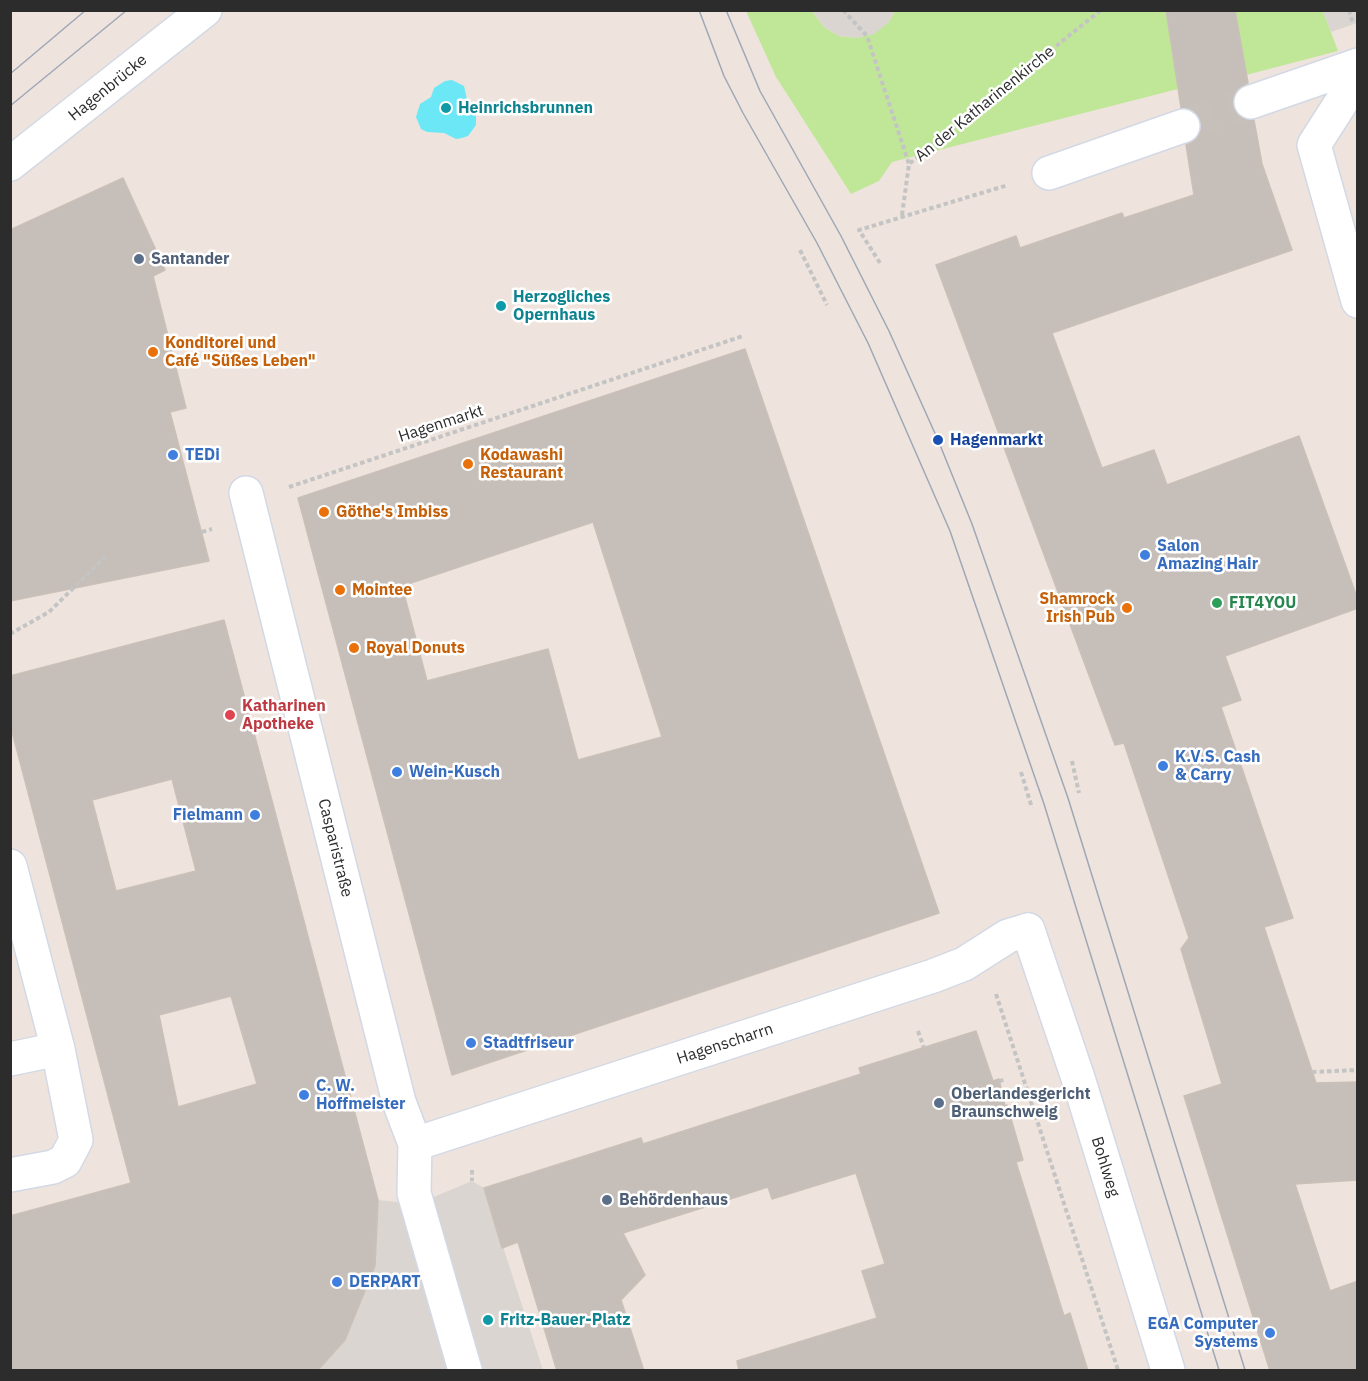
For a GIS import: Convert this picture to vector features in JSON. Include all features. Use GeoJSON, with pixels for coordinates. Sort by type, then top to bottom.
{"type":"FeatureCollection","features":[{"type":"Feature","properties":{"kind":"street","name":"Hagenbrücke"},"geometry":{"type":"LineString","coordinates":[[10,164],[205,10]]}},
{"type":"Feature","properties":{"kind":"street"},"geometry":{"type":"LineString","coordinates":[[1251,102],[1358,65]]}},
{"type":"Feature","properties":{"kind":"street"},"geometry":{"type":"LineString","coordinates":[[1358,76],[1314,145],[1358,302]]}},
{"type":"Feature","properties":{"kind":"street"},"geometry":{"type":"LineString","coordinates":[[1049,173],[1183,126]]}},
{"type":"Feature","properties":{"kind":"street","name":"Casparistraße"},"geometry":{"type":"LineString","coordinates":[[246,492],[399,1102],[415,1144],[414,1193],[465,1371]]}},
{"type":"Feature","properties":{"kind":"street"},"geometry":{"type":"LineString","coordinates":[[10,866],[58,1049],[76,1140],[64,1161],[53,1167],[10,1175]]}},
{"type":"Feature","properties":{"kind":"street","name":"Hagenscharrn"},"geometry":{"type":"LineString","coordinates":[[415,1144],[933,976],[964,964],[992,944],[1028,930]]}},
{"type":"Feature","properties":{"kind":"street","name":"Bohlweg"},"geometry":{"type":"LineString","coordinates":[[1028,930],[1079,1081],[1168,1371]]}},
{"type":"Feature","properties":{"kind":"street"},"geometry":{"type":"LineString","coordinates":[[10,1059],[58,1049]]}},
{"type":"Feature","properties":{"kind":"path"},"geometry":{"type":"LineString","coordinates":[[843,10],[867,36],[909,164]]}},
{"type":"Feature","properties":{"kind":"path","name":"An der Katharinenkirche"},"geometry":{"type":"LineString","coordinates":[[902,215],[909,164],[1101,10]]}},
{"type":"Feature","properties":{"kind":"path"},"geometry":{"type":"LineString","coordinates":[[880,263],[860,230],[902,215],[1049,173]]}},
{"type":"Feature","properties":{"kind":"path"},"geometry":{"type":"LineString","coordinates":[[800,250],[827,304]]}},
{"type":"Feature","properties":{"kind":"path","name":"Hagenmarkt"},"geometry":{"type":"LineString","coordinates":[[283,489],[743,336]]}},
{"type":"Feature","properties":{"kind":"path"},"geometry":{"type":"LineString","coordinates":[[202,532],[212,529]]}},
{"type":"Feature","properties":{"kind":"path"},"geometry":{"type":"LineString","coordinates":[[10,634],[49,612],[108,554]]}},
{"type":"Feature","properties":{"kind":"path"},"geometry":{"type":"LineString","coordinates":[[1072,761],[1079,794]]}},
{"type":"Feature","properties":{"kind":"path"},"geometry":{"type":"LineString","coordinates":[[1021,772],[1032,808]]}},
{"type":"Feature","properties":{"kind":"path"},"geometry":{"type":"LineString","coordinates":[[976,956],[1000,1004],[1118,1371]]}},
{"type":"Feature","properties":{"kind":"path"},"geometry":{"type":"LineString","coordinates":[[918,1031],[924,1048]]}},
{"type":"Feature","properties":{"kind":"path"},"geometry":{"type":"LineString","coordinates":[[1312,1072],[1358,1070]]}},
{"type":"Feature","properties":{"kind":"green space"},"geometry":{"type":"Polygon","coordinates":[[[746,11],[812,11],[824,27],[839,36],[857,38],[888,23],[895,11],[1166,11],[1178,89],[892,162],[879,181],[851,194],[776,77],[746,11]]]}},
{"type":"Feature","properties":{"kind":"green space"},"geometry":{"type":"Polygon","coordinates":[[[1235,11],[1323,11],[1338,51],[1246,75],[1235,11]]]}},
{"type":"Feature","properties":{"kind":"shaded area"},"geometry":{"type":"Polygon","coordinates":[[[812,11],[895,11],[888,23],[874,34],[857,38],[839,36],[824,27],[812,11]]]}},
{"type":"Feature","properties":{"kind":"shaded area"},"geometry":{"type":"Polygon","coordinates":[[[1323,11],[1357,11],[1357,23],[1331,32],[1323,11]]]}},
{"type":"Feature","properties":{"kind":"shaded area"},"geometry":{"type":"Polygon","coordinates":[[[472,1181],[484,1188],[543,1370],[317,1370],[344,1341],[375,1266],[378,1200],[417,1204],[472,1181]]]}},
{"type":"Feature","properties":{"kind":"water","name":"Heinrichsbrunnen"},"geometry":{"type":"Polygon","coordinates":[[[452,80],[464,86],[468,104],[476,112],[476,125],[468,136],[456,139],[444,133],[427,132],[421,129],[416,117],[420,104],[431,97],[434,88],[445,81],[452,80]]]}},
{"type":"Feature","properties":{"kind":"building"},"geometry":{"type":"Polygon","coordinates":[[[1166,10],[1235,10],[1248,83],[1237,90],[1233,99],[1233,108],[1239,116],[1254,120],[1262,164],[1292,250],[1052,333],[1102,468],[1154,450],[1167,485],[1299,436],[1358,600],[1358,608],[1225,656],[1241,700],[1221,707],[1293,918],[1264,927],[1316,1083],[1358,1082],[1358,1180],[1295,1184],[1330,1291],[1358,1281],[1358,1371],[1270,1371],[1184,1096],[1222,1084],[1181,949],[1189,938],[1124,743],[1115,745],[936,265],[1016,236],[1020,248],[1122,213],[1124,218],[1194,195],[1186,145],[1198,138],[1201,120],[1195,111],[1181,108],[1166,10]]]}},
{"type":"Feature","properties":{"kind":"building"},"geometry":{"type":"Polygon","coordinates":[[[123,178],[165,270],[153,276],[186,408],[170,412],[209,561],[10,601],[10,230],[123,178]]]}},
{"type":"Feature","properties":{"kind":"building"},"geometry":{"type":"Polygon","coordinates":[[[745,349],[939,913],[452,1075],[298,498],[745,349]],[[593,522],[402,586],[427,681],[548,649],[578,760],[662,737],[593,522]]]}},
{"type":"Feature","properties":{"kind":"building"},"geometry":{"type":"Polygon","coordinates":[[[224,620],[378,1200],[375,1266],[345,1340],[317,1371],[10,1371],[10,1216],[131,1183],[10,724],[10,676],[224,620]],[[172,779],[92,800],[116,891],[196,871],[172,779]],[[231,996],[159,1015],[178,1107],[257,1084],[231,996]]]}},
{"type":"Feature","properties":{"kind":"building","name":"Behördenhaus"},"geometry":{"type":"Polygon","coordinates":[[[976,1031],[993,1081],[999,1079],[1005,1106],[1007,1105],[1023,1160],[1016,1162],[1064,1316],[1070,1313],[1088,1371],[739,1371],[737,1361],[877,1318],[862,1271],[885,1264],[856,1173],[772,1199],[768,1187],[623,1233],[645,1275],[621,1300],[644,1371],[557,1371],[518,1242],[502,1248],[484,1188],[641,1138],[643,1144],[861,1074],[859,1068],[976,1031]]]}},
{"type":"Feature","properties":{"kind":"tunnel"},"geometry":{"type":"LineString","coordinates":[[1183,126],[1251,102]]}},
{"type":"Feature","properties":{"kind":"tram line"},"geometry":{"type":"LineString","coordinates":[[10,74],[86,10]]}},
{"type":"Feature","properties":{"kind":"tram line"},"geometry":{"type":"LineString","coordinates":[[10,106],[127,10]]}},
{"type":"Feature","properties":{"kind":"tram line"},"geometry":{"type":"LineString","coordinates":[[699,10],[724,76],[817,243],[868,343],[950,531],[1044,804],[1219,1370]]}},
{"type":"Feature","properties":{"kind":"tram line"},"geometry":{"type":"LineString","coordinates":[[726,10],[760,91],[841,236],[889,331],[938,440],[972,524],[1068,798],[1245,1370]]}},
{"type":"Feature","properties":{"kind":"place","name":"Heinrichsbrunnen"},"geometry":{"type":"Point","coordinates":[446,108]}},
{"type":"Feature","properties":{"kind":"place","name":"Santander"},"geometry":{"type":"Point","coordinates":[139,259]}},
{"type":"Feature","properties":{"kind":"place","name":"Herzogliches Opernhaus"},"geometry":{"type":"Point","coordinates":[501,306]}},
{"type":"Feature","properties":{"kind":"place","name":"Konditorei und Café \"Süßes Leben\""},"geometry":{"type":"Point","coordinates":[153,352]}},
{"type":"Feature","properties":{"kind":"place","name":"Hagenmarkt"},"geometry":{"type":"Point","coordinates":[938,440]}},
{"type":"Feature","properties":{"kind":"place","name":"TEDi"},"geometry":{"type":"Point","coordinates":[173,455]}},
{"type":"Feature","properties":{"kind":"place","name":"Kodawashi Restaurant"},"geometry":{"type":"Point","coordinates":[468,464]}},
{"type":"Feature","properties":{"kind":"place","name":"Göthe's Imbiss"},"geometry":{"type":"Point","coordinates":[324,512]}},
{"type":"Feature","properties":{"kind":"place","name":"Salon Amazing Hair"},"geometry":{"type":"Point","coordinates":[1145,555]}},
{"type":"Feature","properties":{"kind":"place","name":"Mointee"},"geometry":{"type":"Point","coordinates":[340,590]}},
{"type":"Feature","properties":{"kind":"place","name":"FIT4YOU"},"geometry":{"type":"Point","coordinates":[1217,603]}},
{"type":"Feature","properties":{"kind":"place","name":"Shamrock Irish Pub"},"geometry":{"type":"Point","coordinates":[1127,608]}},
{"type":"Feature","properties":{"kind":"place","name":"Royal Donuts"},"geometry":{"type":"Point","coordinates":[354,648]}},
{"type":"Feature","properties":{"kind":"place","name":"Katharinen Apotheke"},"geometry":{"type":"Point","coordinates":[230,715]}},
{"type":"Feature","properties":{"kind":"place","name":"K.V.S. Cash & Carry"},"geometry":{"type":"Point","coordinates":[1163,766]}},
{"type":"Feature","properties":{"kind":"place","name":"Wein-Kusch"},"geometry":{"type":"Point","coordinates":[397,772]}},
{"type":"Feature","properties":{"kind":"place","name":"Fielmann"},"geometry":{"type":"Point","coordinates":[255,815]}},
{"type":"Feature","properties":{"kind":"place","name":"Stadtfriseur"},"geometry":{"type":"Point","coordinates":[471,1043]}},
{"type":"Feature","properties":{"kind":"place","name":"C. W. Hoffmeister"},"geometry":{"type":"Point","coordinates":[304,1095]}},
{"type":"Feature","properties":{"kind":"place","name":"Oberlandesgericht Braunschweig"},"geometry":{"type":"Point","coordinates":[939,1103]}},
{"type":"Feature","properties":{"kind":"place","name":"Behördenhaus"},"geometry":{"type":"Point","coordinates":[607,1200]}},
{"type":"Feature","properties":{"kind":"place","name":"DERPART"},"geometry":{"type":"Point","coordinates":[337,1282]}},
{"type":"Feature","properties":{"kind":"place","name":"Fritz-Bauer-Platz"},"geometry":{"type":"Point","coordinates":[488,1320]}},
{"type":"Feature","properties":{"kind":"place","name":"EGA Computer Systems"},"geometry":{"type":"Point","coordinates":[1270,1333]}}]}
